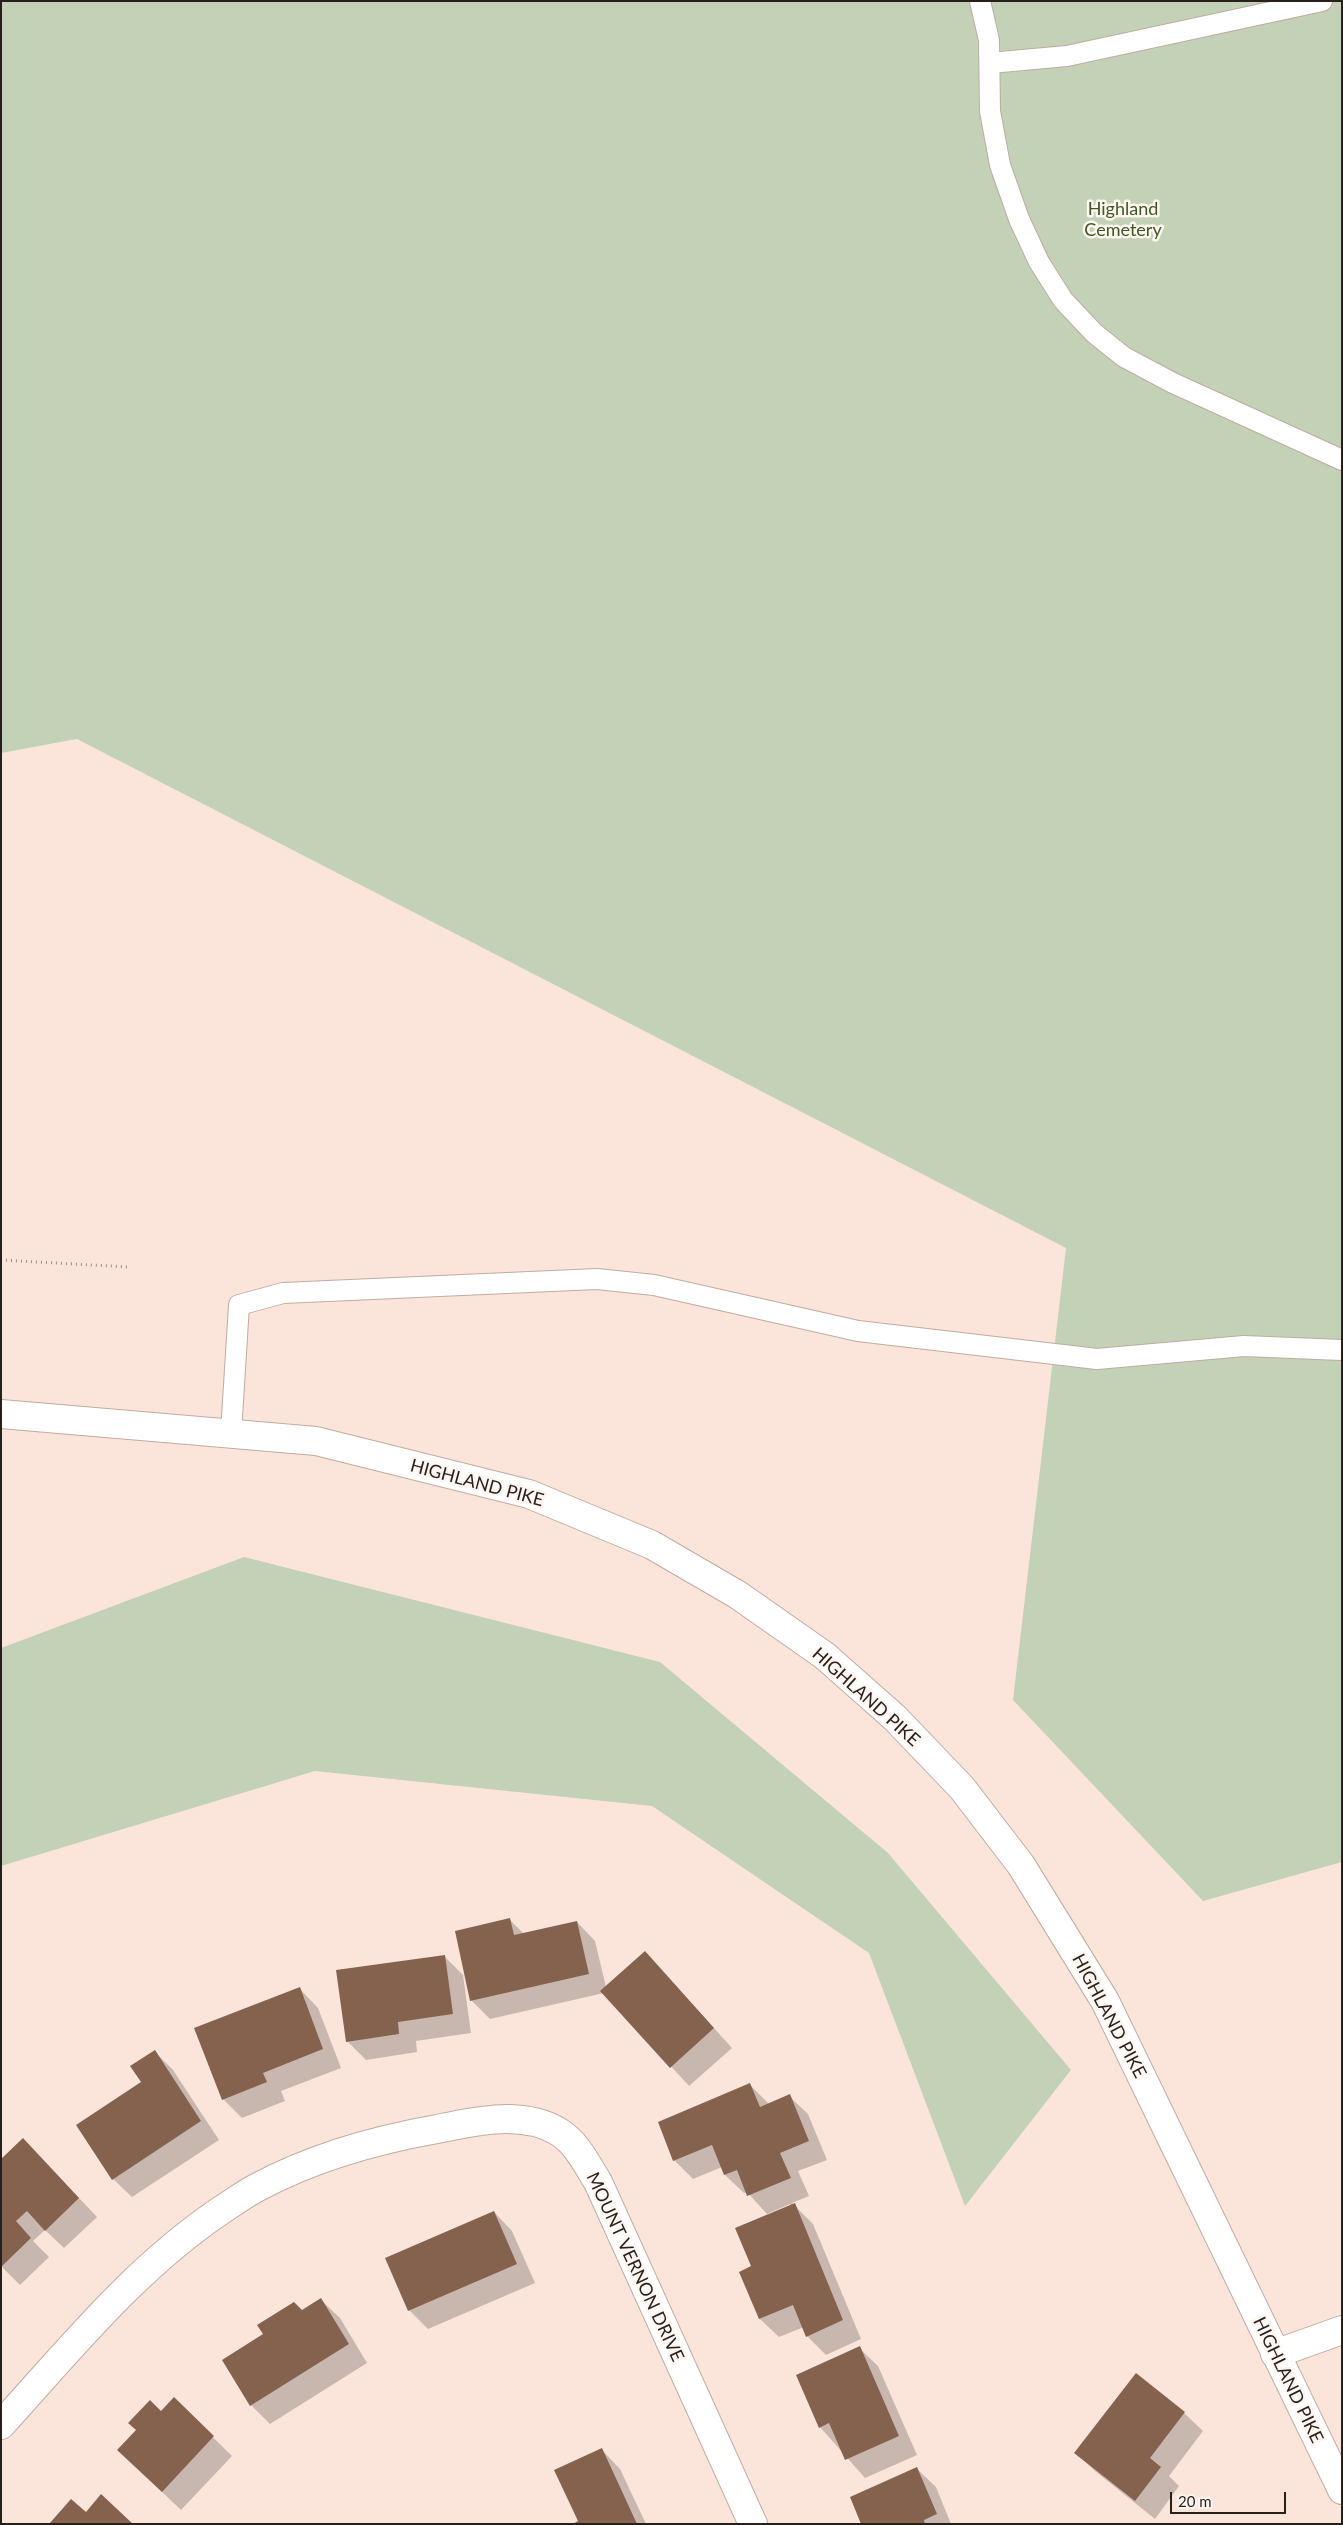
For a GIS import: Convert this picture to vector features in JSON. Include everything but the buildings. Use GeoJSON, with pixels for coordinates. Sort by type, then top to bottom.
{"type":"FeatureCollection","features":[{"type":"Feature","properties":{"kind":"main road","name":"HIGHLAND PIKE"},"geometry":{"type":"LineString","coordinates":[[1,1414],[316,1441],[529,1494],[652,1545],[738,1595],[817,1651],[895,1718],[962,1788],[1021,1865],[1105,2001],[1342,2490]]}},
{"type":"Feature","properties":{"kind":"main road","name":"MOUNT VERNON DRIVE"},"geometry":{"type":"LineString","coordinates":[[1,2425],[118,2296],[188,2233],[257,2187],[320,2158],[388,2138],[477,2121],[526,2120],[558,2132],[576,2148],[598,2182],[753,2524]]}},
{"type":"Feature","properties":{"kind":"main road"},"geometry":{"type":"LineString","coordinates":[[1275,2354],[1342,2330]]}},
{"type":"Feature","properties":{"kind":"lane"},"geometry":{"type":"LineString","coordinates":[[980,1],[989,40],[990,111],[1000,165],[1018,219],[1039,262],[1063,300],[1094,333],[1124,357],[1173,383],[1342,460]]}},
{"type":"Feature","properties":{"kind":"lane"},"geometry":{"type":"LineString","coordinates":[[990,63],[1066,56],[1322,1]]}},
{"type":"Feature","properties":{"kind":"lane"},"geometry":{"type":"LineString","coordinates":[[231,1433],[239,1305],[283,1293],[597,1279],[654,1285],[858,1330],[1097,1359],[1244,1346],[1342,1350]]}},
{"type":"Feature","properties":{"kind":"path"},"geometry":{"type":"LineString","coordinates":[[1,1260],[128,1266]]}},
{"type":"Feature","properties":{"kind":"green space","name":"Highland Cemetery"},"geometry":{"type":"Polygon","coordinates":[[[1,1],[1342,1],[1342,1862],[1203,1901],[1013,1700],[1066,1248],[77,739],[1,753],[1,1]]]}},
{"type":"Feature","properties":{"kind":"green space"},"geometry":{"type":"Polygon","coordinates":[[[244,1557],[660,1662],[888,1853],[1071,2070],[965,2206],[869,1953],[652,1806],[315,1771],[1,1866],[1,1648],[244,1557]]]}}]}
